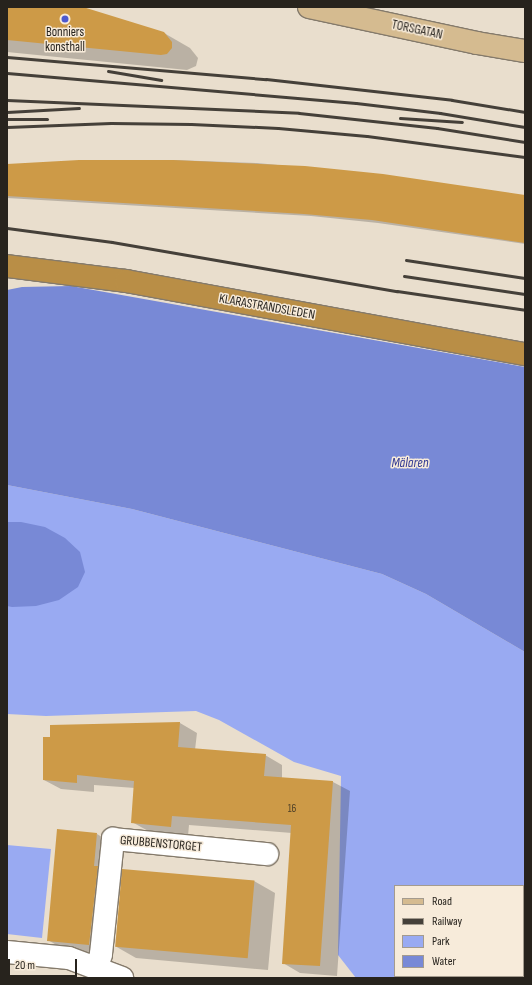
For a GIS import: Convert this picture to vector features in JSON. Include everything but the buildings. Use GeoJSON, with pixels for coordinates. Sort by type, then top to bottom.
{"type":"FeatureCollection","features":[{"type":"Feature","properties":{"kind":"highway","name":"KLARASTRANDSLEDEN"},"geometry":{"type":"LineString","coordinates":[[7,253],[130,268],[525,340]]}},
{"type":"Feature","properties":{"kind":"highway","name":"KLARASTRANDSLEDEN"},"geometry":{"type":"LineString","coordinates":[[7,266],[126,281],[525,354]]}},
{"type":"Feature","properties":{"kind":"main road","name":"TORSGATAN"},"geometry":{"type":"LineString","coordinates":[[309,7],[478,43],[525,51]]}},
{"type":"Feature","properties":{"kind":"street","name":"GRUBBENSTORGET"},"geometry":{"type":"LineString","coordinates":[[97,968],[101,954],[113,839],[267,854]]}},
{"type":"Feature","properties":{"kind":"street"},"geometry":{"type":"LineString","coordinates":[[7,952],[69,958],[122,978]]}},
{"type":"Feature","properties":{"kind":"green space"},"geometry":{"type":"Polygon","coordinates":[[[7,485],[132,509],[382,574],[426,594],[525,652],[525,978],[356,978],[338,955],[341,776],[294,762],[219,720],[196,711],[46,716],[7,714],[7,485]]]}},
{"type":"Feature","properties":{"kind":"green space"},"geometry":{"type":"Polygon","coordinates":[[[7,845],[51,849],[42,938],[7,934],[7,845]]]}},
{"type":"Feature","properties":{"kind":"water","name":"Mälaren"},"geometry":{"type":"Polygon","coordinates":[[[71,286],[525,367],[525,652],[426,594],[382,574],[132,509],[7,485],[7,290],[22,287],[71,286]]]}},
{"type":"Feature","properties":{"kind":"water"},"geometry":{"type":"Polygon","coordinates":[[[7,522],[21,522],[45,527],[65,538],[80,552],[85,572],[78,587],[59,600],[36,606],[7,606],[7,522]]]}},
{"type":"Feature","properties":{"kind":"railway"},"geometry":{"type":"LineString","coordinates":[[7,57],[266,79],[452,100],[525,112]]}},
{"type":"Feature","properties":{"kind":"railway"},"geometry":{"type":"LineString","coordinates":[[108,71],[161,80]]}},
{"type":"Feature","properties":{"kind":"railway"},"geometry":{"type":"LineString","coordinates":[[7,73],[356,103],[440,113],[525,127]]}},
{"type":"Feature","properties":{"kind":"railway"},"geometry":{"type":"LineString","coordinates":[[7,100],[299,113],[437,128],[525,142]]}},
{"type":"Feature","properties":{"kind":"railway"},"geometry":{"type":"LineString","coordinates":[[7,112],[79,108]]}},
{"type":"Feature","properties":{"kind":"railway"},"geometry":{"type":"LineString","coordinates":[[400,118],[462,122]]}},
{"type":"Feature","properties":{"kind":"railway"},"geometry":{"type":"LineString","coordinates":[[7,119],[47,119]]}},
{"type":"Feature","properties":{"kind":"railway"},"geometry":{"type":"LineString","coordinates":[[7,127],[111,123],[191,124],[278,128],[367,136],[525,157]]}},
{"type":"Feature","properties":{"kind":"railway"},"geometry":{"type":"LineString","coordinates":[[7,228],[112,242],[397,291],[525,310]]}},
{"type":"Feature","properties":{"kind":"railway"},"geometry":{"type":"LineString","coordinates":[[406,260],[525,278]]}},
{"type":"Feature","properties":{"kind":"railway"},"geometry":{"type":"LineString","coordinates":[[404,276],[525,294]]}},
{"type":"Feature","properties":{"kind":"place","name":"Bonniers konsthall"},"geometry":{"type":"Point","coordinates":[65,19]}}]}
